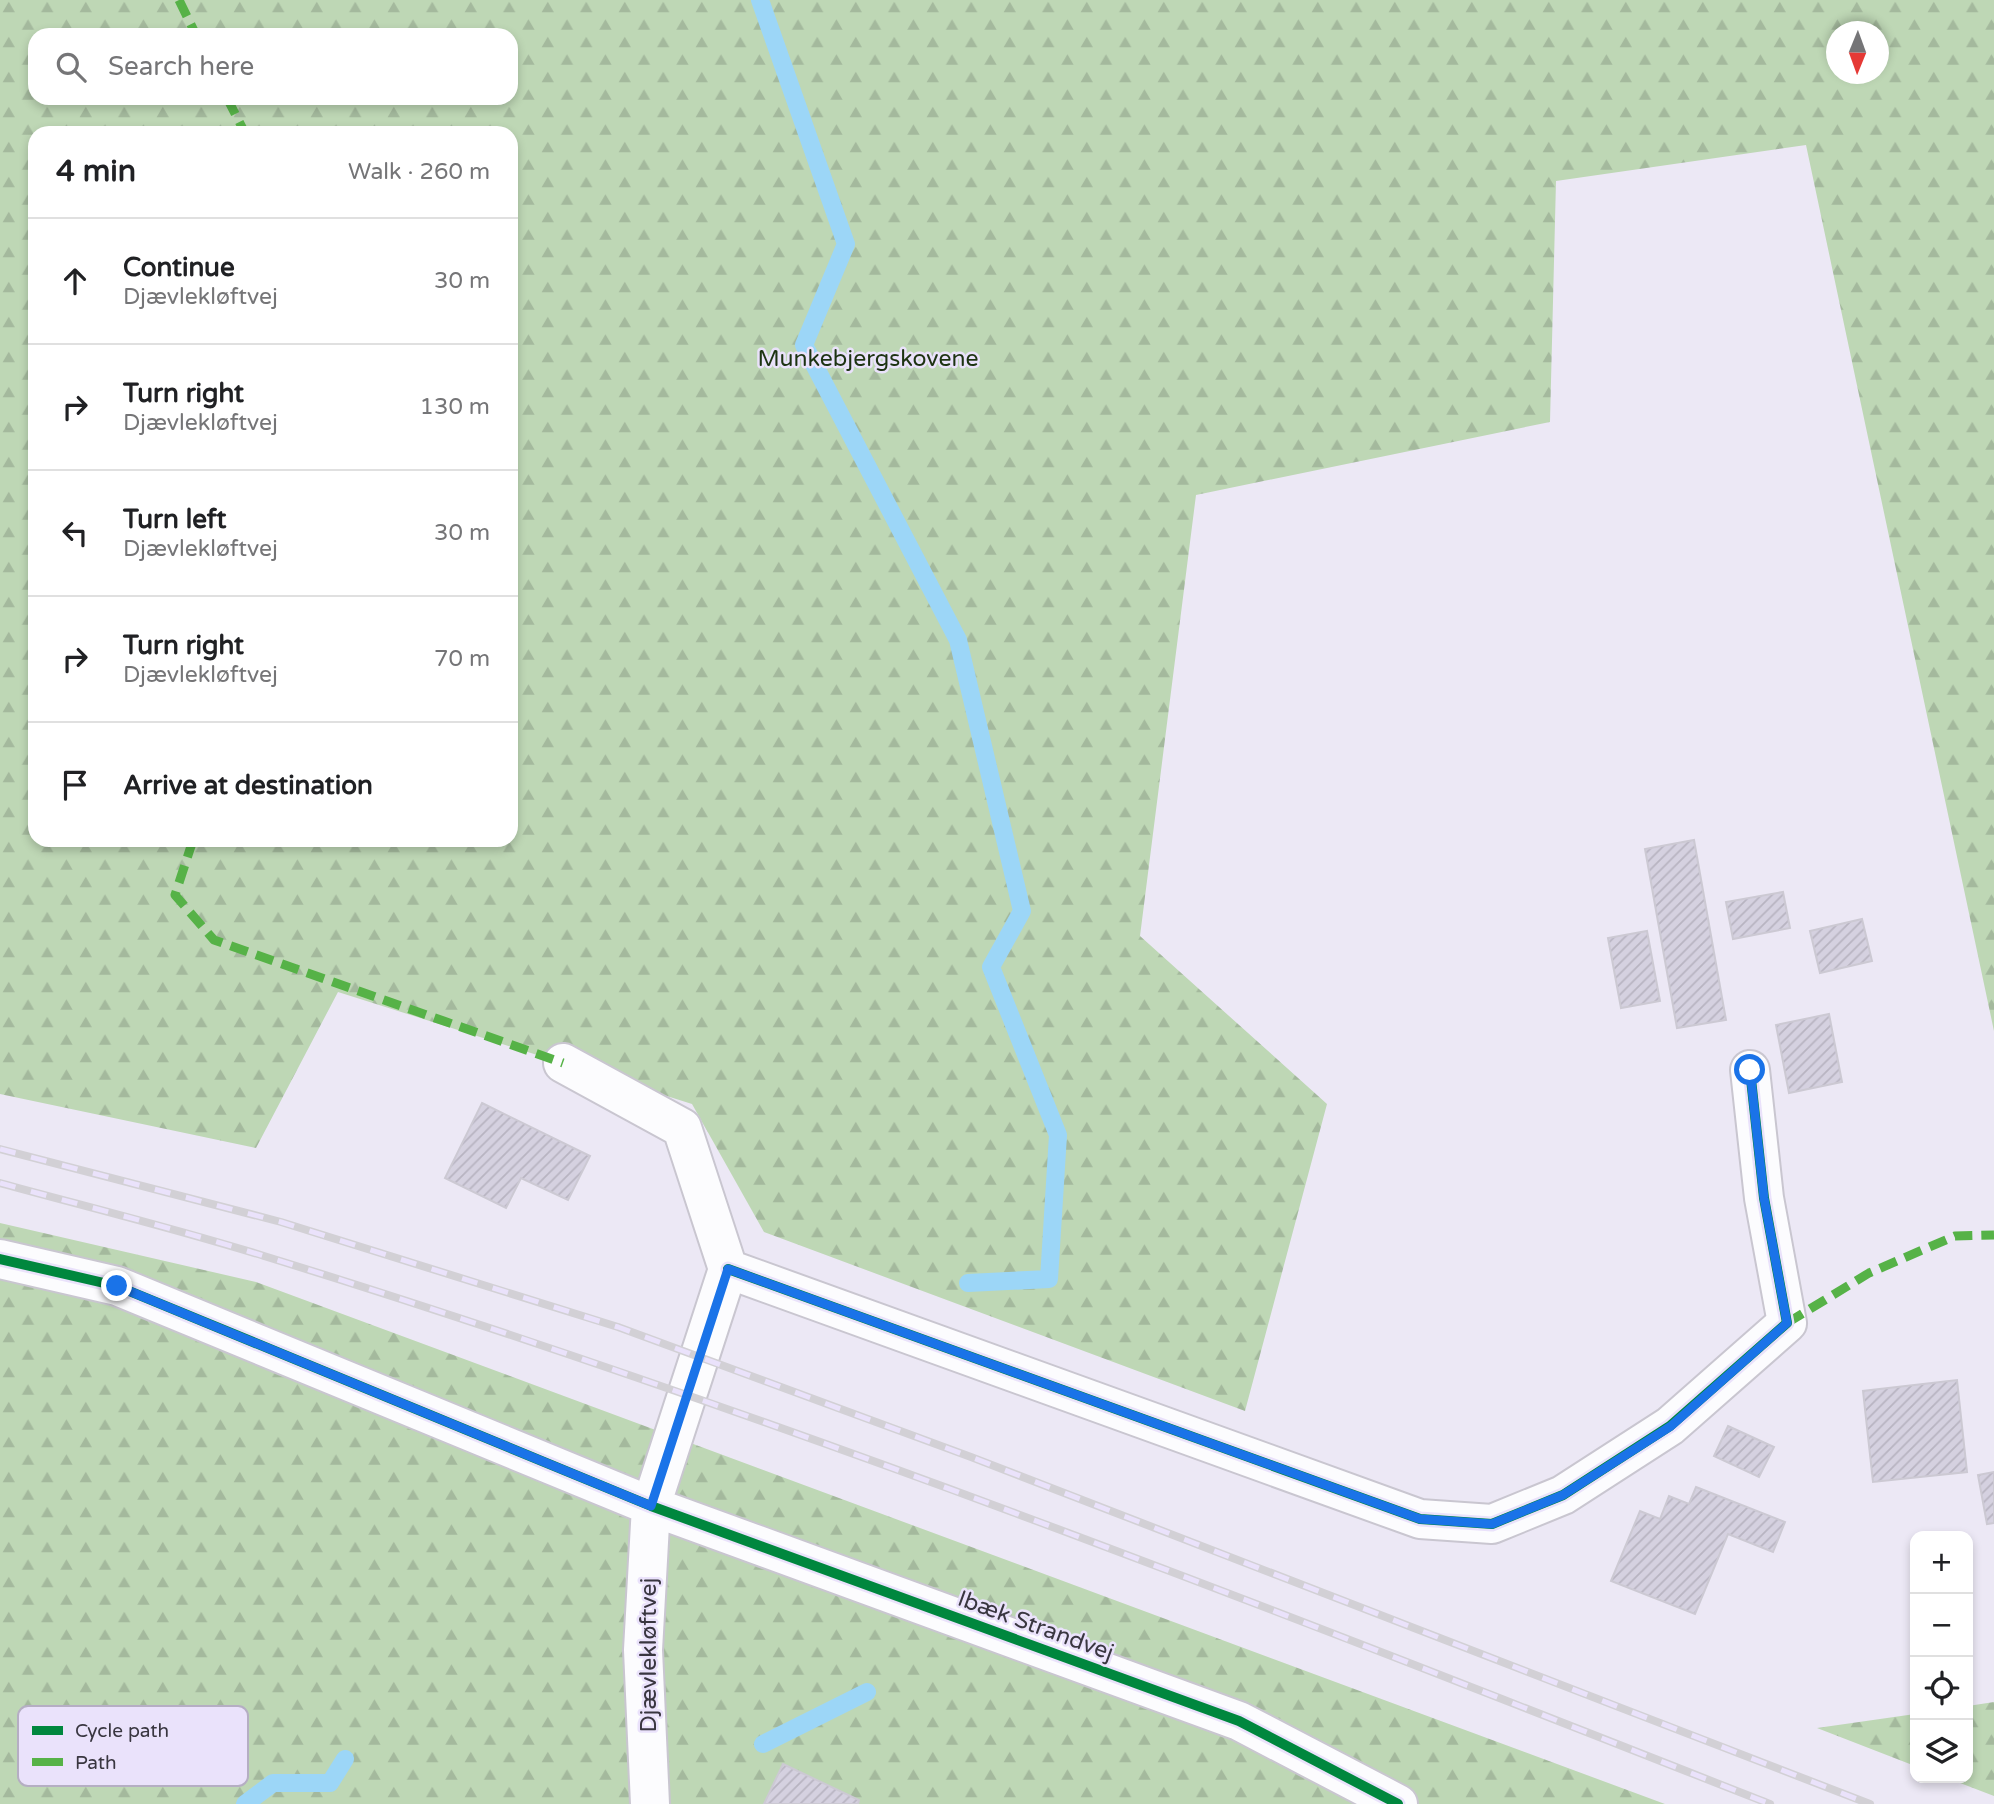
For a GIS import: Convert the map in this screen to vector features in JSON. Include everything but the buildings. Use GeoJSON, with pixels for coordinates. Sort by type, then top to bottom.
{"type":"FeatureCollection","features":[{"type":"Feature","properties":{"kind":"street"},"geometry":{"type":"LineString","coordinates":[[563,1063],[682,1128],[728,1269],[1420,1519],[1492,1524],[1563,1495],[1671,1426],[1787,1323],[1764,1198],[1750,1070]]}},
{"type":"Feature","properties":{"kind":"street"},"geometry":{"type":"LineString","coordinates":[[0,1259],[117,1286],[651,1506]]}},
{"type":"Feature","properties":{"kind":"street","name":"Djævlekløftvej"},"geometry":{"type":"LineString","coordinates":[[650,1804],[643,1650],[651,1506],[728,1269]]}},
{"type":"Feature","properties":{"kind":"street","name":"Ibæk Strandvej"},"geometry":{"type":"LineString","coordinates":[[651,1506],[1239,1721],[1398,1804]]}},
{"type":"Feature","properties":{"kind":"green space","name":"Munkebjergskovene"},"geometry":{"type":"Polygon","coordinates":[[[0,0],[1994,0],[1994,1031],[1806,145],[1556,181],[1550,422],[1196,495],[1140,936],[1327,1104],[1245,1411],[764,1232],[692,1104],[338,992],[256,1148],[0,1094],[0,0]]]}},
{"type":"Feature","properties":{"kind":"green space"},"geometry":{"type":"Polygon","coordinates":[[[0,1223],[256,1282],[1665,1804],[0,1804],[0,1223]]]}},
{"type":"Feature","properties":{"kind":"green space"},"geometry":{"type":"Polygon","coordinates":[[[1994,1702],[1994,1796],[1960,1783],[1973,1783],[1973,1705],[1994,1702]]]}},
{"type":"Feature","properties":{"kind":"green space"},"geometry":{"type":"Polygon","coordinates":[[[1910,1715],[1910,1764],[1817,1728],[1910,1715]]]}},
{"type":"Feature","properties":{"kind":"waterway"},"geometry":{"type":"LineString","coordinates":[[760,0],[846,244],[804,345],[958,640],[1022,911],[991,967],[1058,1135],[1049,1279],[968,1283]]}},
{"type":"Feature","properties":{"kind":"waterway"},"geometry":{"type":"LineString","coordinates":[[763,1744],[867,1692]]}},
{"type":"Feature","properties":{"kind":"waterway"},"geometry":{"type":"LineString","coordinates":[[245,1804],[273,1783],[330,1783],[345,1759]]}},
{"type":"Feature","properties":{"kind":"railway"},"geometry":{"type":"LineString","coordinates":[[0,1149],[281,1222],[618,1327],[971,1457],[1870,1804]]}},
{"type":"Feature","properties":{"kind":"railway"},"geometry":{"type":"LineString","coordinates":[[0,1183],[264,1256],[645,1380],[1210,1586],[1770,1804]]}},
{"type":"Feature","properties":{"kind":"marked path"},"geometry":{"type":"LineString","coordinates":[[179,0],[193,28]]}},
{"type":"Feature","properties":{"kind":"marked path"},"geometry":{"type":"LineString","coordinates":[[231,105],[241,126]]}},
{"type":"Feature","properties":{"kind":"marked path"},"geometry":{"type":"LineString","coordinates":[[191,847],[175,895],[214,940],[563,1063]]}},
{"type":"Feature","properties":{"kind":"marked path"},"geometry":{"type":"LineString","coordinates":[[1787,1323],[1869,1273],[1955,1236],[1994,1235]]}},
{"type":"Feature","properties":{"kind":"cycle path"},"geometry":{"type":"LineString","coordinates":[[728,1269],[1420,1519],[1492,1524],[1563,1495],[1670,1426],[1787,1323],[1764,1198],[1750,1070]]}},
{"type":"Feature","properties":{"kind":"cycle path"},"geometry":{"type":"LineString","coordinates":[[0,1259],[117,1286],[651,1506],[1239,1721],[1398,1804]]}},
{"type":"Feature","properties":{"kind":"route"},"geometry":{"type":"LineString","coordinates":[[117,1286],[651,1506],[728,1269],[1420,1519],[1492,1524],[1563,1495],[1671,1426],[1787,1323],[1764,1198],[1750,1070]]}}]}
